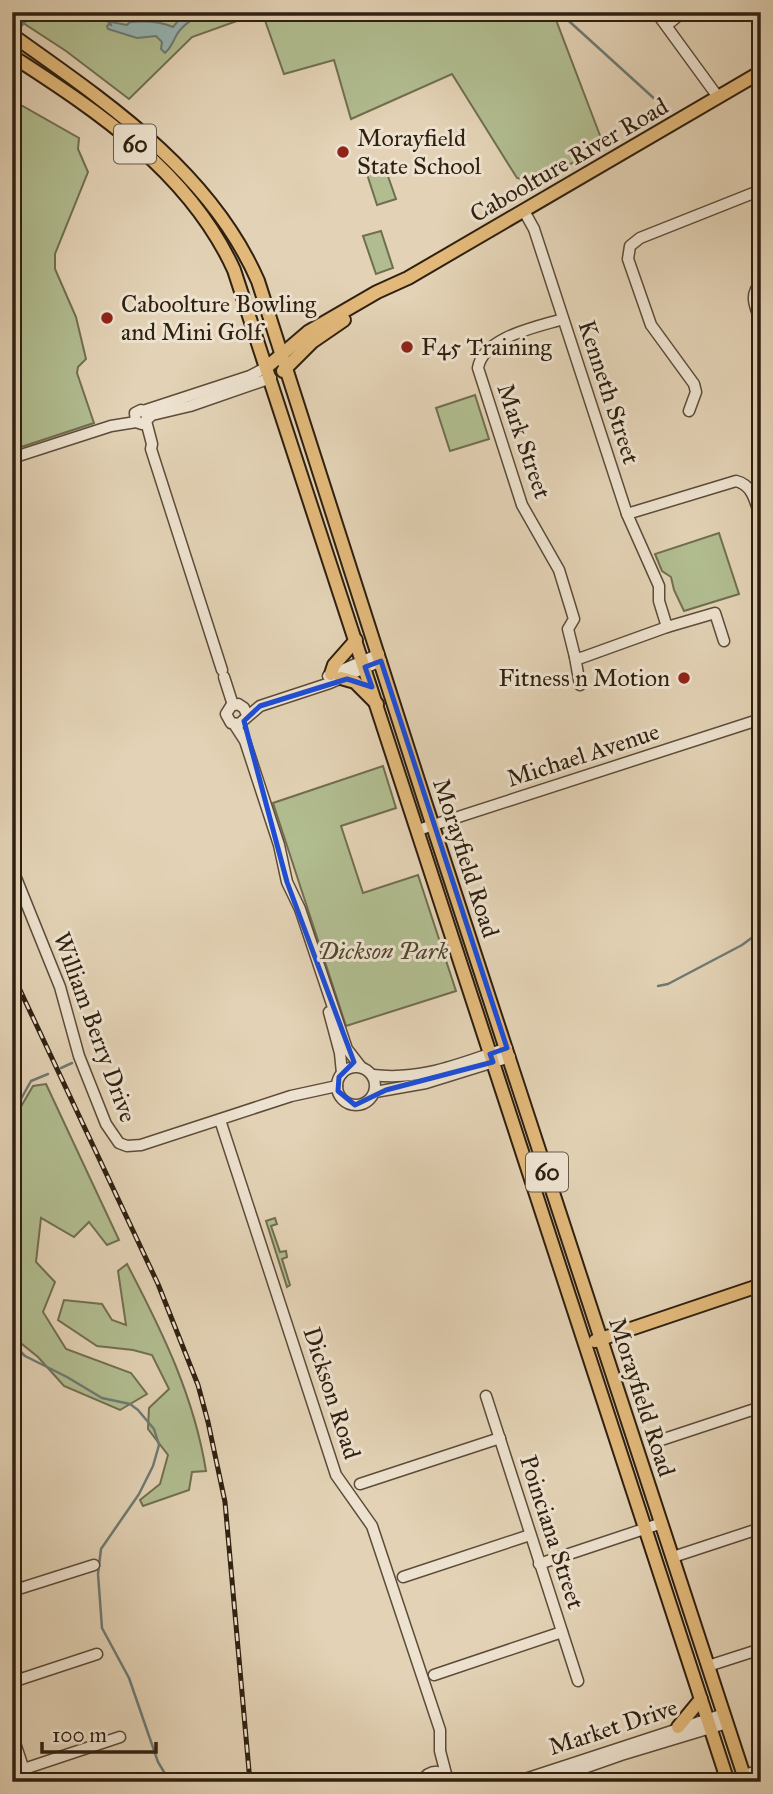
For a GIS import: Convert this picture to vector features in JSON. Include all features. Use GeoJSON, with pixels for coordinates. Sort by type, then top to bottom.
{"type":"FeatureCollection","features":[{"type":"Feature","properties":{"kind":"main road","name":"Morayfield Road"},"geometry":{"type":"LineString","coordinates":[[12,35],[149,140],[180,168],[231,230],[253,270],[745,1778]]}},
{"type":"Feature","properties":{"kind":"main road","name":"Morayfield Road"},"geometry":{"type":"LineString","coordinates":[[13,57],[90,108],[168,174],[196,205],[216,234],[234,270],[728,1782]]}},
{"type":"Feature","properties":{"kind":"main road","name":"Caboolture River Road"},"geometry":{"type":"LineString","coordinates":[[269,373],[282,354],[308,332],[377,292],[398,284],[761,72]]}},
{"type":"Feature","properties":{"kind":"main road","name":"Caboolture River Road"},"geometry":{"type":"LineString","coordinates":[[269,373],[287,368],[319,336],[380,299],[398,284]]}},
{"type":"Feature","properties":{"kind":"main road"},"geometry":{"type":"LineString","coordinates":[[356,639],[334,666],[336,676],[355,682],[377,705]]}},
{"type":"Feature","properties":{"kind":"main road"},"geometry":{"type":"LineString","coordinates":[[585,1344],[761,1285]]}},
{"type":"Feature","properties":{"kind":"main road"},"geometry":{"type":"LineString","coordinates":[[678,1727],[701,1699]]}},
{"type":"Feature","properties":{"kind":"street"},"geometry":{"type":"LineString","coordinates":[[656,12],[718,97]]}},
{"type":"Feature","properties":{"kind":"street"},"geometry":{"type":"LineString","coordinates":[[667,26],[684,12]]}},
{"type":"Feature","properties":{"kind":"street"},"geometry":{"type":"LineString","coordinates":[[689,411],[696,391],[694,384],[650,325],[628,259],[630,246],[639,238],[761,190]]}},
{"type":"Feature","properties":{"kind":"street","name":"Kenneth Street"},"geometry":{"type":"LineString","coordinates":[[524,211],[534,229],[627,514],[659,586],[659,601],[667,627]]}},
{"type":"Feature","properties":{"kind":"street"},"geometry":{"type":"LineString","coordinates":[[761,283],[754,290],[753,297],[761,323]]}},
{"type":"Feature","properties":{"kind":"street","name":"Mark Street"},"geometry":{"type":"LineString","coordinates":[[562,319],[503,340],[486,351],[478,368],[522,506],[556,563],[574,619],[568,629],[580,685]]}},
{"type":"Feature","properties":{"kind":"street"},"geometry":{"type":"LineString","coordinates":[[12,458],[111,426],[190,406],[269,373]]}},
{"type":"Feature","properties":{"kind":"street"},"geometry":{"type":"LineString","coordinates":[[141,418],[223,673],[240,714],[245,741],[279,845],[287,882],[300,909],[347,1049],[361,1067],[373,1075],[399,1078],[419,1076],[491,1058]]}},
{"type":"Feature","properties":{"kind":"street"},"geometry":{"type":"LineString","coordinates":[[627,514],[736,481],[742,482],[752,493],[761,520]]}},
{"type":"Feature","properties":{"kind":"street"},"geometry":{"type":"LineString","coordinates":[[575,657],[581,658],[715,613],[724,641]]}},
{"type":"Feature","properties":{"kind":"street"},"geometry":{"type":"LineString","coordinates":[[240,714],[380,657]]}},
{"type":"Feature","properties":{"kind":"street","name":"Michael Avenue"},"geometry":{"type":"LineString","coordinates":[[418,830],[761,719]]}},
{"type":"Feature","properties":{"kind":"street","name":"William Berry Drive"},"geometry":{"type":"LineString","coordinates":[[12,868],[60,987],[79,1056],[106,1124],[116,1140],[123,1145],[136,1146],[290,1096],[337,1086]]}},
{"type":"Feature","properties":{"kind":"street"},"geometry":{"type":"LineString","coordinates":[[326,987],[330,1017],[340,1053],[342,1073],[337,1086],[340,1097],[355,1105],[367,1102],[375,1092],[373,1075]]}},
{"type":"Feature","properties":{"kind":"street"},"geometry":{"type":"LineString","coordinates":[[375,1092],[426,1083],[508,1052]]}},
{"type":"Feature","properties":{"kind":"street"},"geometry":{"type":"LineString","coordinates":[[342,1073],[361,1067]]}},
{"type":"Feature","properties":{"kind":"street","name":"Dickson Road"},"geometry":{"type":"LineString","coordinates":[[220,1120],[336,1475],[372,1526],[440,1730],[440,1751],[451,1780]]}},
{"type":"Feature","properties":{"kind":"street","name":"Poinciana Street"},"geometry":{"type":"LineString","coordinates":[[486,1396],[578,1681]]}},
{"type":"Feature","properties":{"kind":"street"},"geometry":{"type":"LineString","coordinates":[[657,1441],[761,1406]]}},
{"type":"Feature","properties":{"kind":"street"},"geometry":{"type":"LineString","coordinates":[[360,1483],[500,1438]]}},
{"type":"Feature","properties":{"kind":"street"},"geometry":{"type":"LineString","coordinates":[[539,1564],[662,1523]]}},
{"type":"Feature","properties":{"kind":"street"},"geometry":{"type":"LineString","coordinates":[[673,1557],[761,1528]]}},
{"type":"Feature","properties":{"kind":"street"},"geometry":{"type":"LineString","coordinates":[[402,1577],[530,1535]]}},
{"type":"Feature","properties":{"kind":"street"},"geometry":{"type":"LineString","coordinates":[[12,1591],[94,1565]]}},
{"type":"Feature","properties":{"kind":"street"},"geometry":{"type":"LineString","coordinates":[[434,1675],[562,1632]]}},
{"type":"Feature","properties":{"kind":"street"},"geometry":{"type":"LineString","coordinates":[[708,1665],[761,1649]]}},
{"type":"Feature","properties":{"kind":"street"},"geometry":{"type":"LineString","coordinates":[[12,1682],[97,1654]]}},
{"type":"Feature","properties":{"kind":"street","name":"Market Drive"},"geometry":{"type":"LineString","coordinates":[[544,1782],[726,1718]]}},
{"type":"Feature","properties":{"kind":"street","name":"Market Drive"},"geometry":{"type":"LineString","coordinates":[[516,1782],[657,1737],[678,1727],[709,1723]]}},
{"type":"Feature","properties":{"kind":"street"},"geometry":{"type":"LineString","coordinates":[[12,1734],[28,1782]]}},
{"type":"Feature","properties":{"kind":"street"},"geometry":{"type":"LineString","coordinates":[[24,1769],[120,1737]]}},
{"type":"Feature","properties":{"kind":"street"},"geometry":{"type":"LineString","coordinates":[[425,1778],[440,1751]]}},
{"type":"Feature","properties":{"kind":"street"},"geometry":{"type":"LineString","coordinates":[[745,1778],[761,1769]]}},
{"type":"Feature","properties":{"kind":"street"},"geometry":{"type":"LineString","coordinates":[[425,1778],[440,1772],[451,1780]]}},
{"type":"Feature","properties":{"kind":"highlighted area"},"geometry":{"type":"Polygon","coordinates":[[[381,661],[507,1048],[490,1054],[493,1062],[386,1090],[355,1105],[338,1091],[339,1077],[354,1062],[287,882],[244,721],[260,706],[347,679],[372,687],[365,667],[381,661]]]}},
{"type":"Feature","properties":{"kind":"green space"},"geometry":{"type":"Polygon","coordinates":[[[18,12],[262,12],[192,37],[129,99],[66,51],[17,19],[18,12]]]}},
{"type":"Feature","properties":{"kind":"green space"},"geometry":{"type":"Polygon","coordinates":[[[262,12],[553,12],[604,146],[536,183],[517,178],[452,74],[351,119],[334,60],[284,74],[262,12]]]}},
{"type":"Feature","properties":{"kind":"green space"},"geometry":{"type":"Polygon","coordinates":[[[12,104],[19,104],[79,138],[78,149],[88,172],[55,254],[55,269],[76,317],[86,359],[78,367],[77,373],[94,423],[12,450],[12,104]]]}},
{"type":"Feature","properties":{"kind":"green space"},"geometry":{"type":"Polygon","coordinates":[[[383,162],[396,199],[377,205],[365,168],[383,162]]]}},
{"type":"Feature","properties":{"kind":"green space"},"geometry":{"type":"Polygon","coordinates":[[[381,231],[393,268],[376,274],[363,236],[381,231]]]}},
{"type":"Feature","properties":{"kind":"green space"},"geometry":{"type":"Polygon","coordinates":[[[475,395],[489,439],[450,451],[436,408],[475,395]]]}},
{"type":"Feature","properties":{"kind":"green space"},"geometry":{"type":"Polygon","coordinates":[[[719,533],[739,594],[684,611],[671,577],[662,571],[655,554],[719,533]]]}},
{"type":"Feature","properties":{"kind":"green space","name":"Dickson Park"},"geometry":{"type":"Polygon","coordinates":[[[383,766],[396,808],[341,826],[363,893],[418,875],[456,991],[346,1026],[273,803],[383,766]]]}},
{"type":"Feature","properties":{"kind":"green space"},"geometry":{"type":"Polygon","coordinates":[[[46,1084],[119,1240],[107,1245],[89,1222],[74,1237],[41,1218],[36,1262],[55,1282],[43,1312],[66,1349],[131,1373],[147,1394],[120,1410],[64,1386],[38,1357],[12,1336],[12,1122],[33,1086],[46,1084]]]}},
{"type":"Feature","properties":{"kind":"green space"},"geometry":{"type":"Polygon","coordinates":[[[275,1218],[277,1224],[271,1226],[280,1252],[286,1251],[287,1257],[282,1259],[290,1285],[287,1287],[266,1221],[275,1218]]]}},
{"type":"Feature","properties":{"kind":"green space"},"geometry":{"type":"Polygon","coordinates":[[[127,1264],[164,1339],[185,1390],[201,1443],[206,1471],[192,1472],[189,1490],[143,1506],[140,1500],[160,1484],[168,1455],[148,1429],[149,1408],[169,1389],[152,1355],[97,1346],[58,1320],[64,1300],[102,1304],[112,1320],[126,1325],[118,1271],[127,1264]]]}},
{"type":"Feature","properties":{"kind":"water"},"geometry":{"type":"Polygon","coordinates":[[[192,12],[208,12],[185,25],[165,53],[161,49],[162,42],[156,36],[137,38],[108,29],[107,26],[111,22],[127,25],[130,22],[147,22],[173,27],[192,12]]]}},
{"type":"Feature","properties":{"kind":"waterway"},"geometry":{"type":"LineString","coordinates":[[15,32],[35,12]]}},
{"type":"Feature","properties":{"kind":"waterway"},"geometry":{"type":"LineString","coordinates":[[100,12],[111,25]]}},
{"type":"Feature","properties":{"kind":"waterway"},"geometry":{"type":"LineString","coordinates":[[559,12],[669,112]]}},
{"type":"Feature","properties":{"kind":"waterway"},"geometry":{"type":"LineString","coordinates":[[658,986],[668,984],[742,945],[761,931]]}},
{"type":"Feature","properties":{"kind":"waterway"},"geometry":{"type":"LineString","coordinates":[[61,1068],[72,1063]]}},
{"type":"Feature","properties":{"kind":"waterway"},"geometry":{"type":"LineString","coordinates":[[12,1115],[31,1081],[48,1074]]}},
{"type":"Feature","properties":{"kind":"waterway"},"geometry":{"type":"LineString","coordinates":[[12,1343],[25,1356],[102,1398],[130,1404],[154,1429],[159,1445],[153,1466],[139,1494],[101,1549],[98,1574],[102,1628],[129,1678],[158,1762],[170,1782]]}},
{"type":"Feature","properties":{"kind":"railway"},"geometry":{"type":"LineString","coordinates":[[12,973],[158,1284],[198,1385],[225,1502],[250,1782]]}},
{"type":"Feature","properties":{"kind":"place","name":"Morayfield State School"},"geometry":{"type":"Point","coordinates":[343,152]}},
{"type":"Feature","properties":{"kind":"place","name":"Caboolture Bowling and Mini Golf"},"geometry":{"type":"Point","coordinates":[107,318]}},
{"type":"Feature","properties":{"kind":"place","name":"F45 Training"},"geometry":{"type":"Point","coordinates":[407,347]}},
{"type":"Feature","properties":{"kind":"place","name":"Fitness n Motion"},"geometry":{"type":"Point","coordinates":[684,678]}}]}
